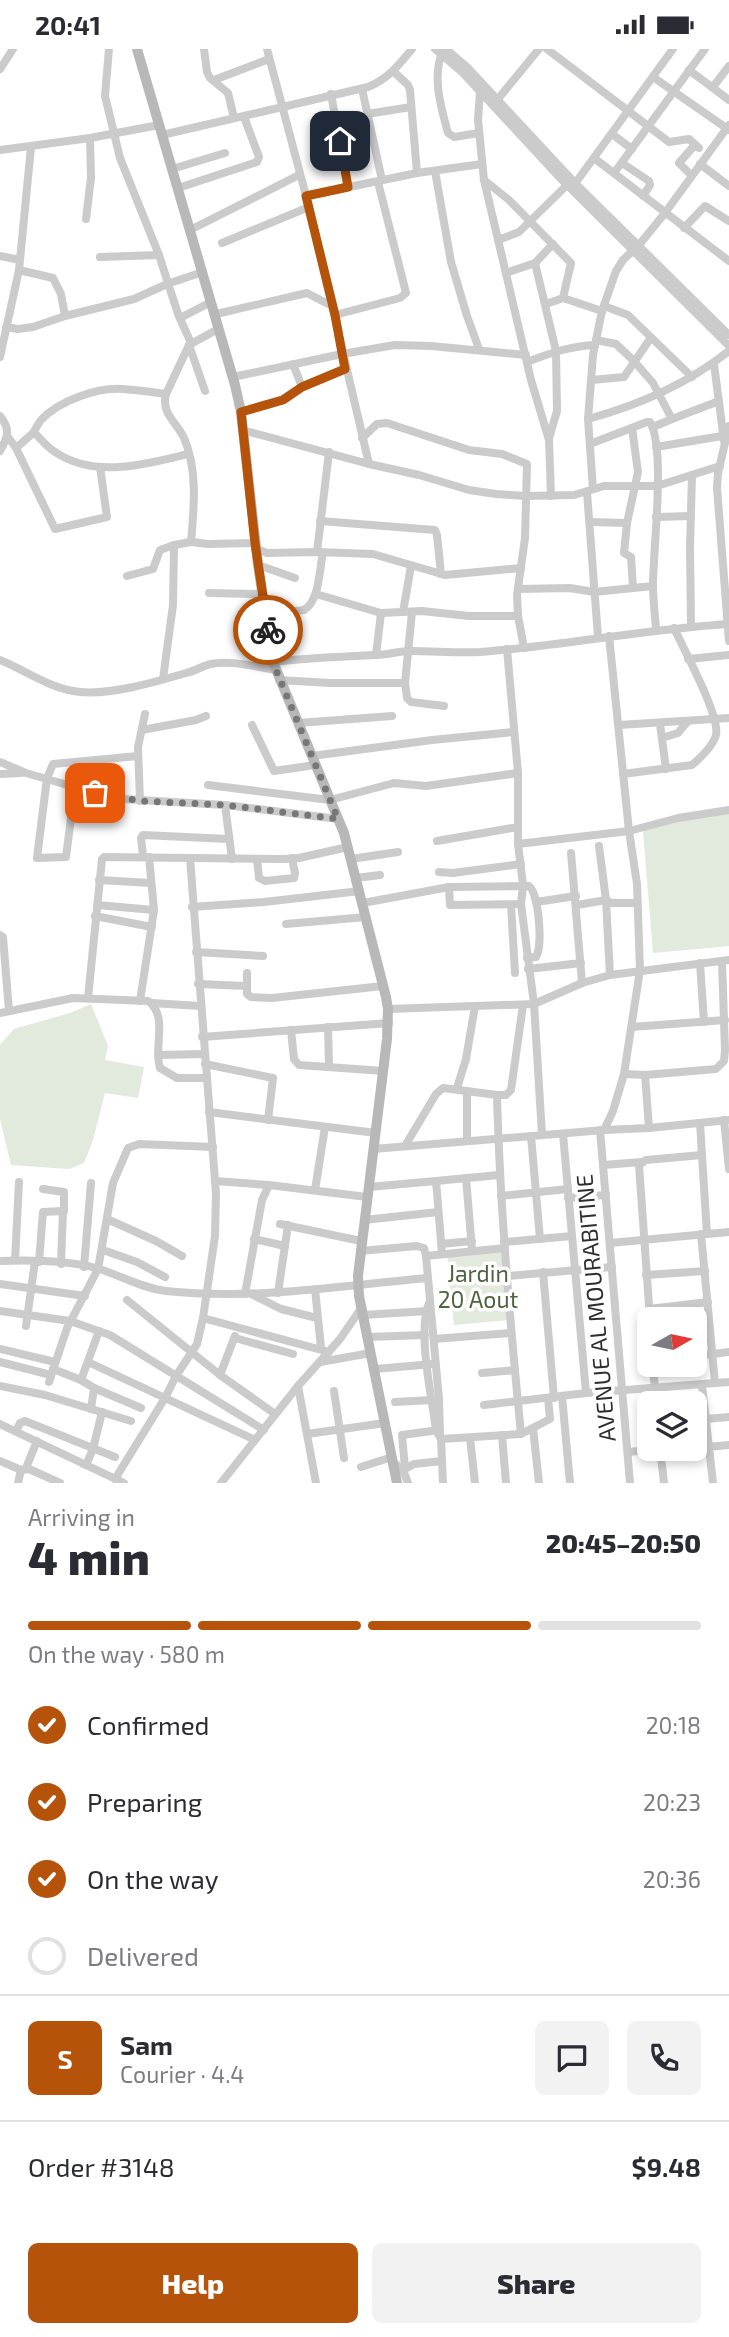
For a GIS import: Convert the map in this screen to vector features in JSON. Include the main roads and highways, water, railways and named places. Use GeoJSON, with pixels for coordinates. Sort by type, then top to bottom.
{"type":"FeatureCollection","features":[{"type":"Feature","properties":{"kind":"park label","name":"Jardin 20 Aout"},"geometry":{"type":"Point","coordinates":[478,1287]}}]}
